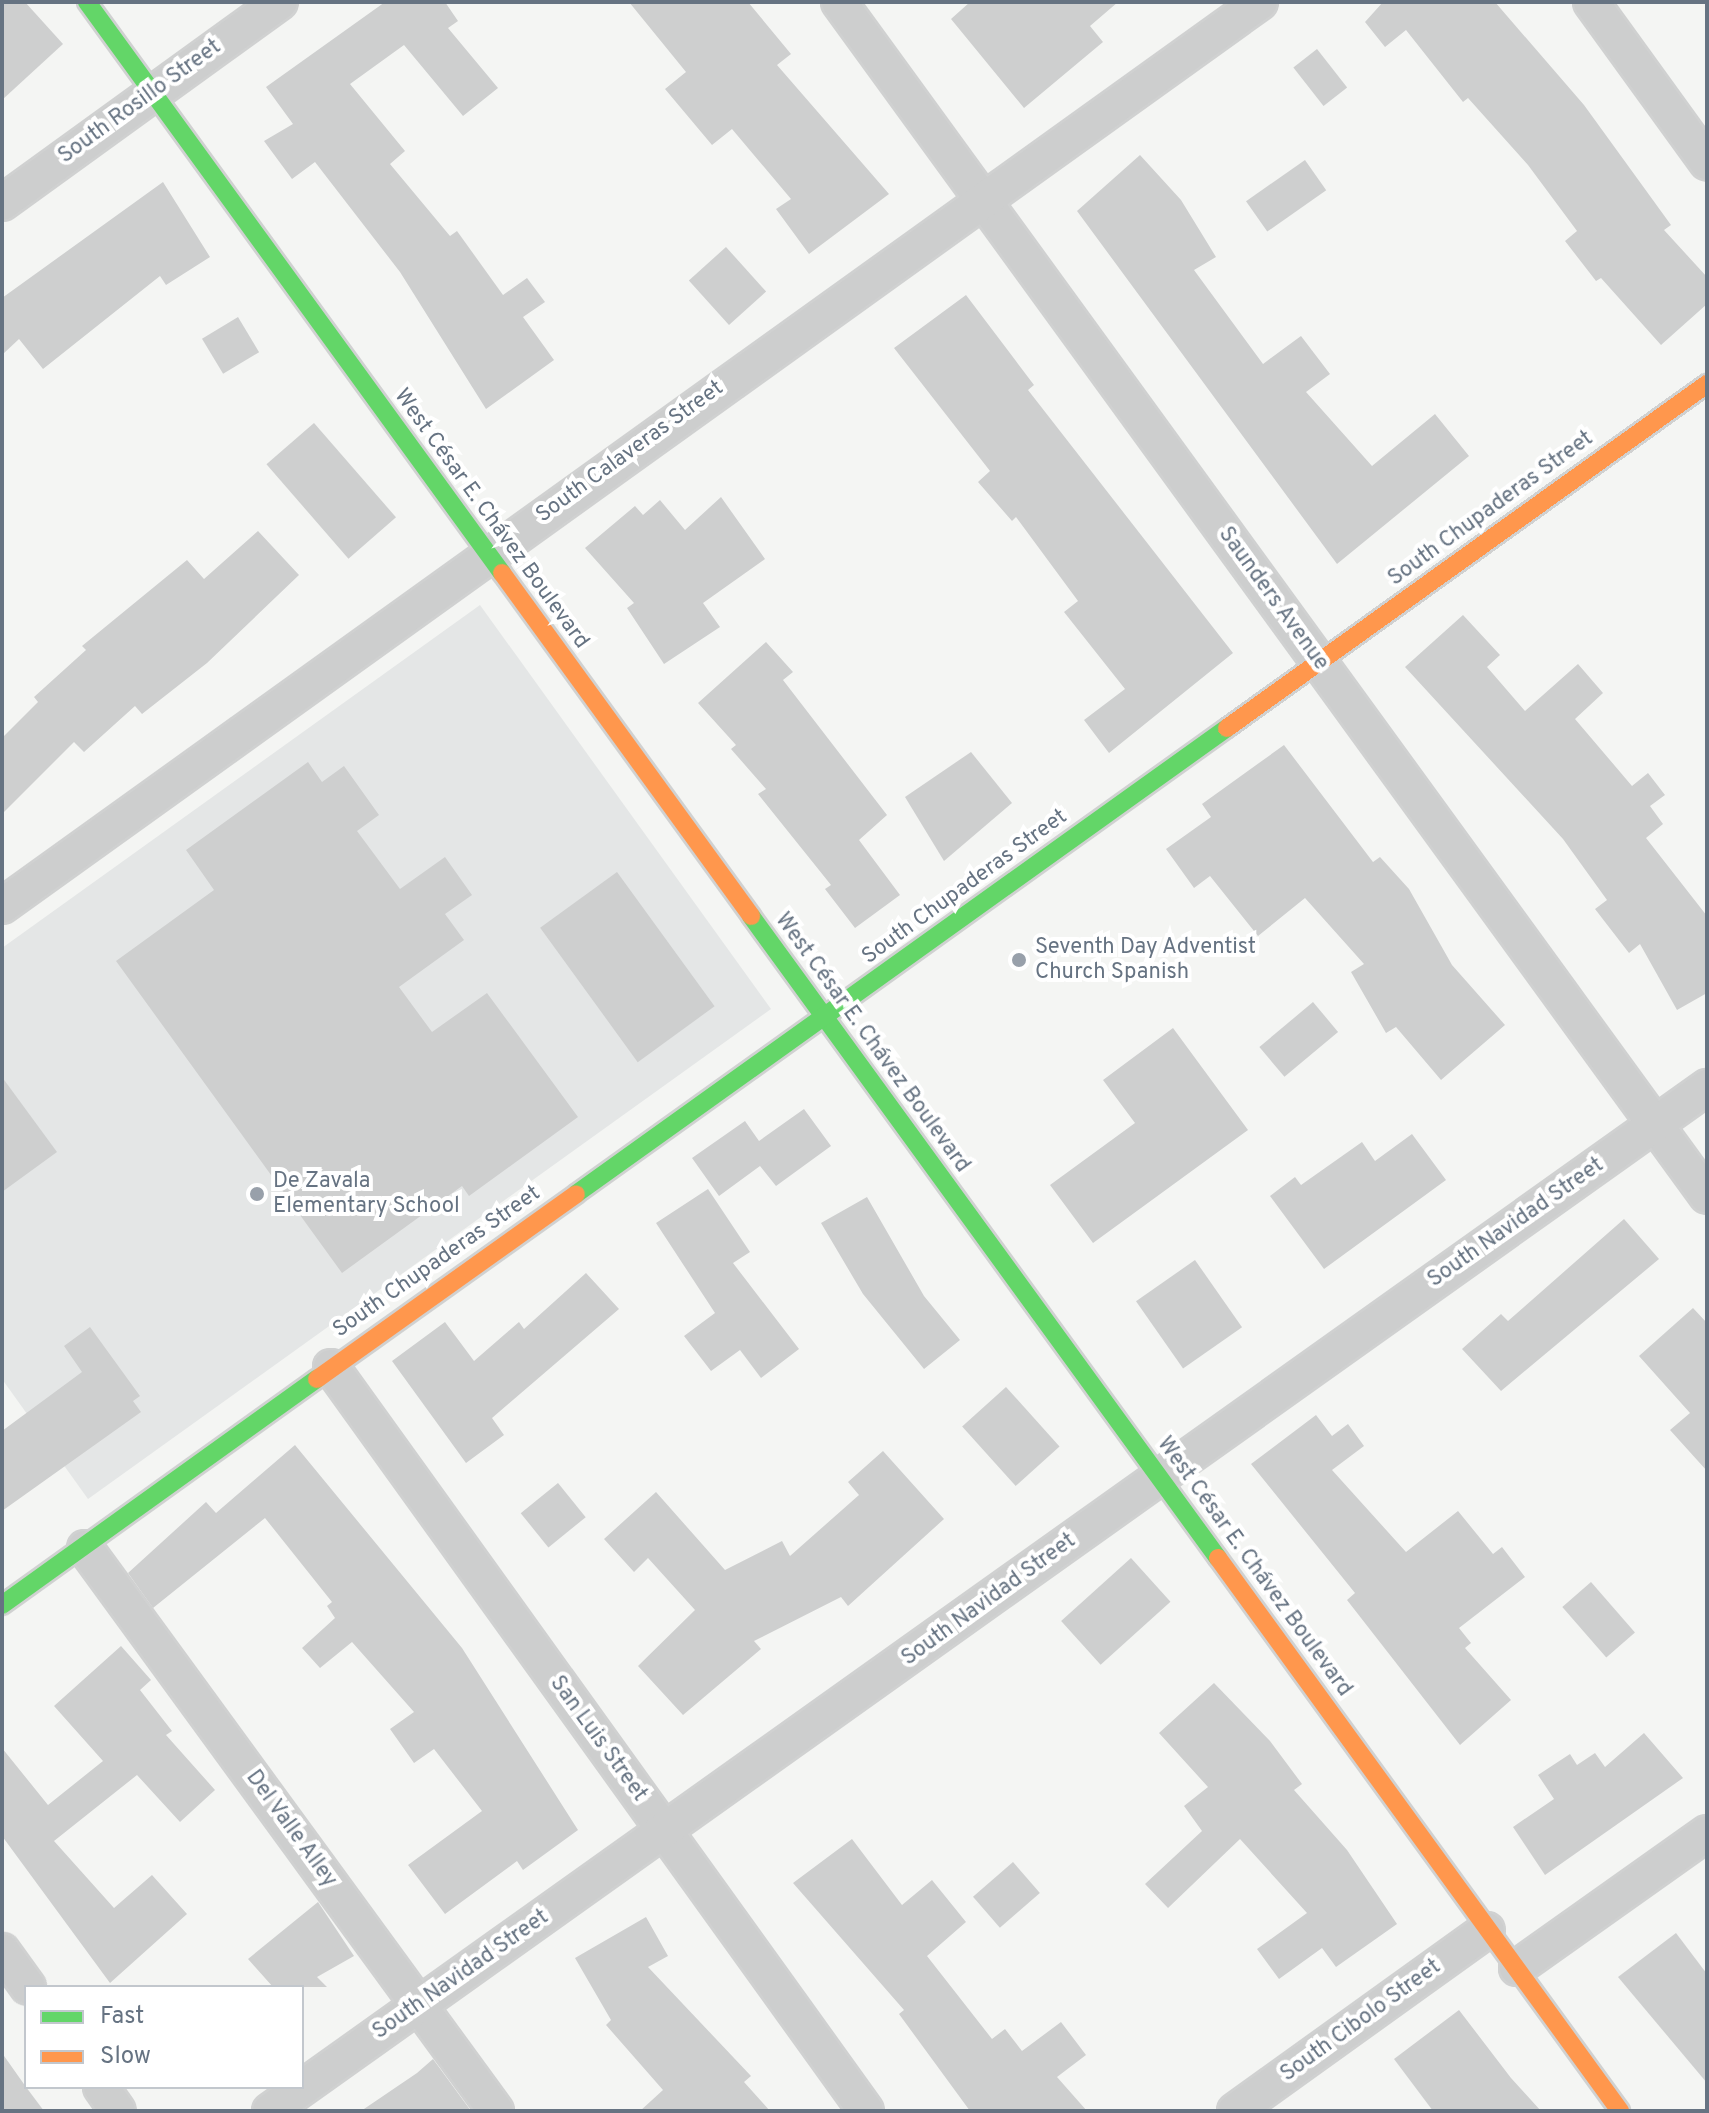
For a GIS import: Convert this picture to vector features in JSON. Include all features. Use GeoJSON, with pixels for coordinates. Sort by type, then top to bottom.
{"type":"FeatureCollection","features":[{"type":"Feature","properties":{"kind":"street","name":"West César E. Chávez Boulevard"},"geometry":{"type":"LineString","coordinates":[[87,2],[1620,2111]]}},
{"type":"Feature","properties":{"kind":"street","name":"South Rosillo Street"},"geometry":{"type":"LineString","coordinates":[[2,203],[280,2]]}},
{"type":"Feature","properties":{"kind":"street","name":"Saunders Avenue"},"geometry":{"type":"LineString","coordinates":[[839,2],[1707,1196]]}},
{"type":"Feature","properties":{"kind":"street","name":"South Calaveras Street"},"geometry":{"type":"LineString","coordinates":[[2,906],[487,554],[1260,2]]}},
{"type":"Feature","properties":{"kind":"street"},"geometry":{"type":"LineString","coordinates":[[1591,2],[1707,162]]}},
{"type":"Feature","properties":{"kind":"street","name":"South Chupaderas Street"},"geometry":{"type":"LineString","coordinates":[[2,1605],[1707,384]]}},
{"type":"Feature","properties":{"kind":"street","name":"South Navidad Street"},"geometry":{"type":"LineString","coordinates":[[304,2087],[1707,1087]]}},
{"type":"Feature","properties":{"kind":"street","name":"San Luis Street"},"geometry":{"type":"LineString","coordinates":[[331,1367],[866,2111]]}},
{"type":"Feature","properties":{"kind":"street","name":"Del Valle Alley"},"geometry":{"type":"LineString","coordinates":[[90,1544],[496,2111]]}},
{"type":"Feature","properties":{"kind":"street"},"geometry":{"type":"LineString","coordinates":[[1517,1968],[1707,1833]]}},
{"type":"Feature","properties":{"kind":"street","name":"South Cibolo Street"},"geometry":{"type":"LineString","coordinates":[[1235,2111],[1487,1930]]}},
{"type":"Feature","properties":{"kind":"street"},"geometry":{"type":"LineString","coordinates":[[2,1951],[27,1985]]}},
{"type":"Feature","properties":{"kind":"street"},"geometry":{"type":"LineString","coordinates":[[102,2089],[118,2111]]}},
{"type":"Feature","properties":{"kind":"street","name":"South Navidad Street"},"geometry":{"type":"LineString","coordinates":[[270,2111],[301,2089]]}},
{"type":"Feature","properties":{"kind":"shaded area","name":"De Zavala Elementary School"},"geometry":{"type":"Polygon","coordinates":[[[480,605],[771,1009],[88,1499],[2,1379],[2,948],[480,605]]]}},
{"type":"Feature","properties":{"kind":"building"},"geometry":{"type":"Polygon","coordinates":[[[2,2],[25,2],[63,44],[2,100],[2,2]]]}},
{"type":"Feature","properties":{"kind":"building"},"geometry":{"type":"Polygon","coordinates":[[[385,2],[445,2],[458,21],[448,28],[498,88],[463,116],[404,45],[350,84],[405,151],[390,164],[450,236],[457,231],[503,295],[527,278],[545,302],[523,317],[554,360],[486,409],[400,272],[315,162],[292,179],[264,141],[293,124],[266,87],[385,2]]]}},
{"type":"Feature","properties":{"kind":"building"},"geometry":{"type":"Polygon","coordinates":[[[629,2],[748,2],[791,54],[777,65],[889,194],[809,254],[776,209],[791,199],[732,129],[712,145],[665,89],[686,72],[629,2]]]}},
{"type":"Feature","properties":{"kind":"building"},"geometry":{"type":"Polygon","coordinates":[[[970,2],[1118,2],[1090,26],[1103,42],[1024,108],[951,19],[970,2]]]}},
{"type":"Feature","properties":{"kind":"building"},"geometry":{"type":"Polygon","coordinates":[[[1383,2],[1495,2],[1584,105],[1671,225],[1664,230],[1707,277],[1707,304],[1661,345],[1601,278],[1596,281],[1565,241],[1577,231],[1528,165],[1468,98],[1463,102],[1406,30],[1385,47],[1365,22],[1383,2]]]}},
{"type":"Feature","properties":{"kind":"building"},"geometry":{"type":"Polygon","coordinates":[[[1317,49],[1347,88],[1324,106],[1293,67],[1317,49]]]}},
{"type":"Feature","properties":{"kind":"building"},"geometry":{"type":"Polygon","coordinates":[[[1140,155],[1181,200],[1216,257],[1194,270],[1263,364],[1301,336],[1330,374],[1306,392],[1372,466],[1435,414],[1469,456],[1337,564],[1077,211],[1140,155]]]}},
{"type":"Feature","properties":{"kind":"building"},"geometry":{"type":"Polygon","coordinates":[[[1305,160],[1326,190],[1267,232],[1246,201],[1305,160]]]}},
{"type":"Feature","properties":{"kind":"building"},"geometry":{"type":"Polygon","coordinates":[[[163,182],[210,257],[166,285],[160,276],[43,369],[19,339],[2,355],[2,298],[163,182]]]}},
{"type":"Feature","properties":{"kind":"building"},"geometry":{"type":"Polygon","coordinates":[[[726,247],[766,292],[729,325],[689,280],[726,247]]]}},
{"type":"Feature","properties":{"kind":"building"},"geometry":{"type":"Polygon","coordinates":[[[966,295],[1034,385],[1028,390],[1233,653],[1109,753],[1084,720],[1125,689],[1064,612],[1078,601],[1016,517],[1012,521],[978,482],[990,471],[894,348],[966,295]]]}},
{"type":"Feature","properties":{"kind":"building"},"geometry":{"type":"Polygon","coordinates":[[[238,317],[259,352],[223,374],[202,339],[238,317]]]}},
{"type":"Feature","properties":{"kind":"building"},"geometry":{"type":"Polygon","coordinates":[[[314,423],[396,517],[348,559],[266,464],[314,423]]]}},
{"type":"Feature","properties":{"kind":"building"},"geometry":{"type":"Polygon","coordinates":[[[721,497],[765,559],[703,603],[720,627],[664,664],[627,608],[634,603],[585,548],[635,506],[643,515],[660,500],[685,530],[721,497]]]}},
{"type":"Feature","properties":{"kind":"building"},"geometry":{"type":"Polygon","coordinates":[[[258,531],[299,575],[207,663],[142,714],[135,706],[84,752],[74,742],[2,814],[2,738],[38,702],[34,697],[86,650],[82,646],[187,560],[204,579],[258,531]]]}},
{"type":"Feature","properties":{"kind":"building"},"geometry":{"type":"Polygon","coordinates":[[[1463,615],[1500,655],[1487,667],[1525,711],[1578,664],[1603,693],[1575,719],[1632,786],[1648,773],[1665,795],[1650,806],[1663,824],[1646,838],[1707,916],[1707,993],[1677,1010],[1640,944],[1629,953],[1595,909],[1607,900],[1563,839],[1405,667],[1463,615]]]}},
{"type":"Feature","properties":{"kind":"building"},"geometry":{"type":"Polygon","coordinates":[[[766,642],[793,672],[783,680],[887,815],[859,840],[900,895],[855,928],[825,889],[831,885],[758,794],[766,789],[731,749],[736,745],[698,703],[766,642]]]}},
{"type":"Feature","properties":{"kind":"building"},"geometry":{"type":"Polygon","coordinates":[[[1284,745],[1373,862],[1380,857],[1409,889],[1452,965],[1505,1025],[1441,1080],[1396,1027],[1386,1033],[1351,972],[1364,964],[1305,898],[1258,936],[1210,876],[1194,888],[1166,849],[1211,817],[1202,804],[1284,745]]]}},
{"type":"Feature","properties":{"kind":"building"},"geometry":{"type":"Polygon","coordinates":[[[971,752],[1012,803],[944,861],[905,797],[971,752]]]}},
{"type":"Feature","properties":{"kind":"building"},"geometry":{"type":"Polygon","coordinates":[[[308,762],[322,782],[344,766],[379,815],[357,831],[400,889],[445,857],[472,895],[445,914],[464,940],[399,987],[432,1032],[487,993],[578,1117],[469,1196],[462,1186],[342,1273],[116,961],[214,890],[186,850],[308,762]]]}},
{"type":"Feature","properties":{"kind":"building"},"geometry":{"type":"Polygon","coordinates":[[[617,872],[715,1006],[638,1062],[540,928],[617,872]]]}},
{"type":"Feature","properties":{"kind":"building"},"geometry":{"type":"Polygon","coordinates":[[[1313,1002],[1338,1032],[1284,1077],[1259,1047],[1313,1002]]]}},
{"type":"Feature","properties":{"kind":"building"},"geometry":{"type":"Polygon","coordinates":[[[1173,1028],[1248,1130],[1093,1243],[1050,1185],[1135,1123],[1103,1080],[1173,1028]]]}},
{"type":"Feature","properties":{"kind":"building"},"geometry":{"type":"Polygon","coordinates":[[[2,1077],[57,1152],[2,1192],[2,1077]]]}},
{"type":"Feature","properties":{"kind":"building"},"geometry":{"type":"Polygon","coordinates":[[[804,1109],[831,1146],[776,1186],[760,1166],[719,1196],[692,1158],[745,1121],[759,1141],[804,1109]]]}},
{"type":"Feature","properties":{"kind":"building"},"geometry":{"type":"Polygon","coordinates":[[[1412,1134],[1446,1180],[1324,1269],[1270,1196],[1295,1177],[1301,1185],[1362,1142],[1375,1161],[1412,1134]]]}},
{"type":"Feature","properties":{"kind":"building"},"geometry":{"type":"Polygon","coordinates":[[[708,1189],[750,1252],[733,1263],[799,1349],[761,1378],[740,1350],[711,1371],[684,1336],[715,1313],[656,1223],[708,1189]]]}},
{"type":"Feature","properties":{"kind":"building"},"geometry":{"type":"Polygon","coordinates":[[[867,1197],[924,1296],[960,1340],[924,1369],[863,1294],[821,1223],[867,1197]]]}},
{"type":"Feature","properties":{"kind":"building"},"geometry":{"type":"Polygon","coordinates":[[[1624,1219],[1659,1259],[1501,1391],[1462,1349],[1501,1314],[1508,1321],[1624,1219]]]}},
{"type":"Feature","properties":{"kind":"building"},"geometry":{"type":"Polygon","coordinates":[[[1195,1260],[1242,1327],[1183,1368],[1136,1301],[1195,1260]]]}},
{"type":"Feature","properties":{"kind":"building"},"geometry":{"type":"Polygon","coordinates":[[[586,1273],[619,1309],[492,1418],[504,1435],[466,1463],[392,1361],[445,1322],[474,1361],[519,1322],[524,1329],[586,1273]]]}},
{"type":"Feature","properties":{"kind":"building"},"geometry":{"type":"Polygon","coordinates":[[[1693,1308],[1707,1323],[1707,1471],[1670,1430],[1690,1413],[1639,1356],[1693,1308]]]}},
{"type":"Feature","properties":{"kind":"building"},"geometry":{"type":"Polygon","coordinates":[[[90,1327],[140,1396],[133,1401],[141,1412],[2,1511],[2,1431],[82,1372],[64,1346],[90,1327]]]}},
{"type":"Feature","properties":{"kind":"building"},"geometry":{"type":"Polygon","coordinates":[[[1006,1387],[1060,1446],[1016,1486],[962,1426],[1006,1387]]]}},
{"type":"Feature","properties":{"kind":"building"},"geometry":{"type":"Polygon","coordinates":[[[1316,1415],[1332,1436],[1348,1424],[1364,1446],[1332,1470],[1406,1552],[1458,1511],[1493,1554],[1502,1547],[1525,1577],[1459,1628],[1471,1643],[1465,1648],[1511,1700],[1460,1745],[1347,1600],[1355,1593],[1251,1464],[1316,1415]]]}},
{"type":"Feature","properties":{"kind":"building"},"geometry":{"type":"Polygon","coordinates":[[[295,1445],[462,1648],[578,1830],[523,1870],[517,1861],[445,1914],[408,1865],[482,1811],[434,1749],[414,1763],[390,1729],[414,1712],[352,1642],[320,1668],[302,1648],[335,1618],[327,1606],[332,1602],[265,1518],[153,1608],[128,1573],[206,1502],[216,1513],[295,1445]]]}},
{"type":"Feature","properties":{"kind":"building"},"geometry":{"type":"Polygon","coordinates":[[[883,1451],[944,1519],[848,1606],[841,1597],[754,1641],[761,1649],[683,1715],[638,1666],[695,1610],[648,1558],[634,1572],[604,1539],[656,1492],[725,1570],[782,1541],[790,1556],[859,1495],[848,1482],[883,1451]]]}},
{"type":"Feature","properties":{"kind":"building"},"geometry":{"type":"Polygon","coordinates":[[[558,1483],[586,1517],[548,1547],[521,1513],[558,1483]]]}},
{"type":"Feature","properties":{"kind":"building"},"geometry":{"type":"Polygon","coordinates":[[[1131,1558],[1170,1602],[1101,1665],[1061,1621],[1131,1558]]]}},
{"type":"Feature","properties":{"kind":"building"},"geometry":{"type":"Polygon","coordinates":[[[1591,1582],[1635,1633],[1606,1657],[1562,1607],[1591,1582]]]}},
{"type":"Feature","properties":{"kind":"building"},"geometry":{"type":"Polygon","coordinates":[[[121,1646],[151,1680],[140,1690],[172,1731],[166,1735],[215,1790],[180,1822],[137,1775],[54,1841],[114,1908],[152,1875],[187,1914],[110,1983],[2,1836],[2,1748],[48,1805],[103,1761],[54,1706],[121,1646]]]}},
{"type":"Feature","properties":{"kind":"building"},"geometry":{"type":"Polygon","coordinates":[[[1214,1683],[1270,1741],[1302,1784],[1294,1790],[1347,1850],[1397,1924],[1336,1967],[1322,1948],[1279,1979],[1257,1949],[1307,1913],[1240,1839],[1168,1908],[1145,1884],[1202,1831],[1184,1806],[1208,1787],[1159,1733],[1214,1683]]]}},
{"type":"Feature","properties":{"kind":"building"},"geometry":{"type":"Polygon","coordinates":[[[1644,1733],[1683,1778],[1545,1875],[1513,1827],[1554,1799],[1538,1775],[1570,1754],[1577,1765],[1595,1753],[1605,1767],[1644,1733]]]}},
{"type":"Feature","properties":{"kind":"building"},"geometry":{"type":"Polygon","coordinates":[[[852,1839],[902,1905],[932,1880],[966,1922],[927,1956],[992,2039],[1005,2029],[1022,2051],[1061,2022],[1086,2055],[1057,2077],[1087,2111],[970,2111],[899,2014],[904,2010],[793,1883],[852,1839]]]}},
{"type":"Feature","properties":{"kind":"building"},"geometry":{"type":"Polygon","coordinates":[[[1013,1862],[1040,1893],[1000,1928],[973,1897],[1013,1862]]]}},
{"type":"Feature","properties":{"kind":"building"},"geometry":{"type":"Polygon","coordinates":[[[318,1902],[354,1956],[317,1977],[327,1987],[271,1985],[248,1959],[318,1902]]]}},
{"type":"Feature","properties":{"kind":"building"},"geometry":{"type":"Polygon","coordinates":[[[646,1917],[668,1956],[648,1967],[751,2076],[744,2082],[770,2111],[640,2111],[663,2090],[606,2025],[611,2020],[575,1958],[646,1917]]]}},
{"type":"Feature","properties":{"kind":"building"},"geometry":{"type":"Polygon","coordinates":[[[1676,1933],[1707,1974],[1707,2083],[1618,1977],[1676,1933]]]}},
{"type":"Feature","properties":{"kind":"building"},"geometry":{"type":"Polygon","coordinates":[[[1459,2010],[1511,2078],[1541,2111],[1433,2111],[1394,2059],[1459,2010]]]}},
{"type":"Feature","properties":{"kind":"building"},"geometry":{"type":"Polygon","coordinates":[[[2,2053],[24,2084],[24,2089],[28,2089],[44,2111],[2,2111],[2,2053]]]}},
{"type":"Feature","properties":{"kind":"building"},"geometry":{"type":"Polygon","coordinates":[[[433,2059],[471,2111],[361,2111],[417,2073],[433,2059]]]}},
{"type":"Feature","properties":{"kind":"traffic: fast"},"geometry":{"type":"LineString","coordinates":[[87,2],[502,573]]}},
{"type":"Feature","properties":{"kind":"traffic: fast"},"geometry":{"type":"LineString","coordinates":[[576,1194],[1227,728]]}},
{"type":"Feature","properties":{"kind":"traffic: fast"},"geometry":{"type":"LineString","coordinates":[[751,916],[1218,1558]]}},
{"type":"Feature","properties":{"kind":"traffic: fast"},"geometry":{"type":"LineString","coordinates":[[2,1605],[317,1379]]}},
{"type":"Feature","properties":{"kind":"traffic: slow"},"geometry":{"type":"LineString","coordinates":[[1227,728],[1707,384]]}},
{"type":"Feature","properties":{"kind":"traffic: slow"},"geometry":{"type":"LineString","coordinates":[[502,573],[751,916]]}},
{"type":"Feature","properties":{"kind":"traffic: slow"},"geometry":{"type":"LineString","coordinates":[[317,1379],[576,1194]]}},
{"type":"Feature","properties":{"kind":"traffic: slow"},"geometry":{"type":"LineString","coordinates":[[1218,1558],[1620,2111]]}},
{"type":"Feature","properties":{"kind":"place","name":"Seventh Day Adventist Church Spanish"},"geometry":{"type":"Point","coordinates":[1019,960]}},
{"type":"Feature","properties":{"kind":"place","name":"De Zavala Elementary School"},"geometry":{"type":"Point","coordinates":[257,1194]}}]}
